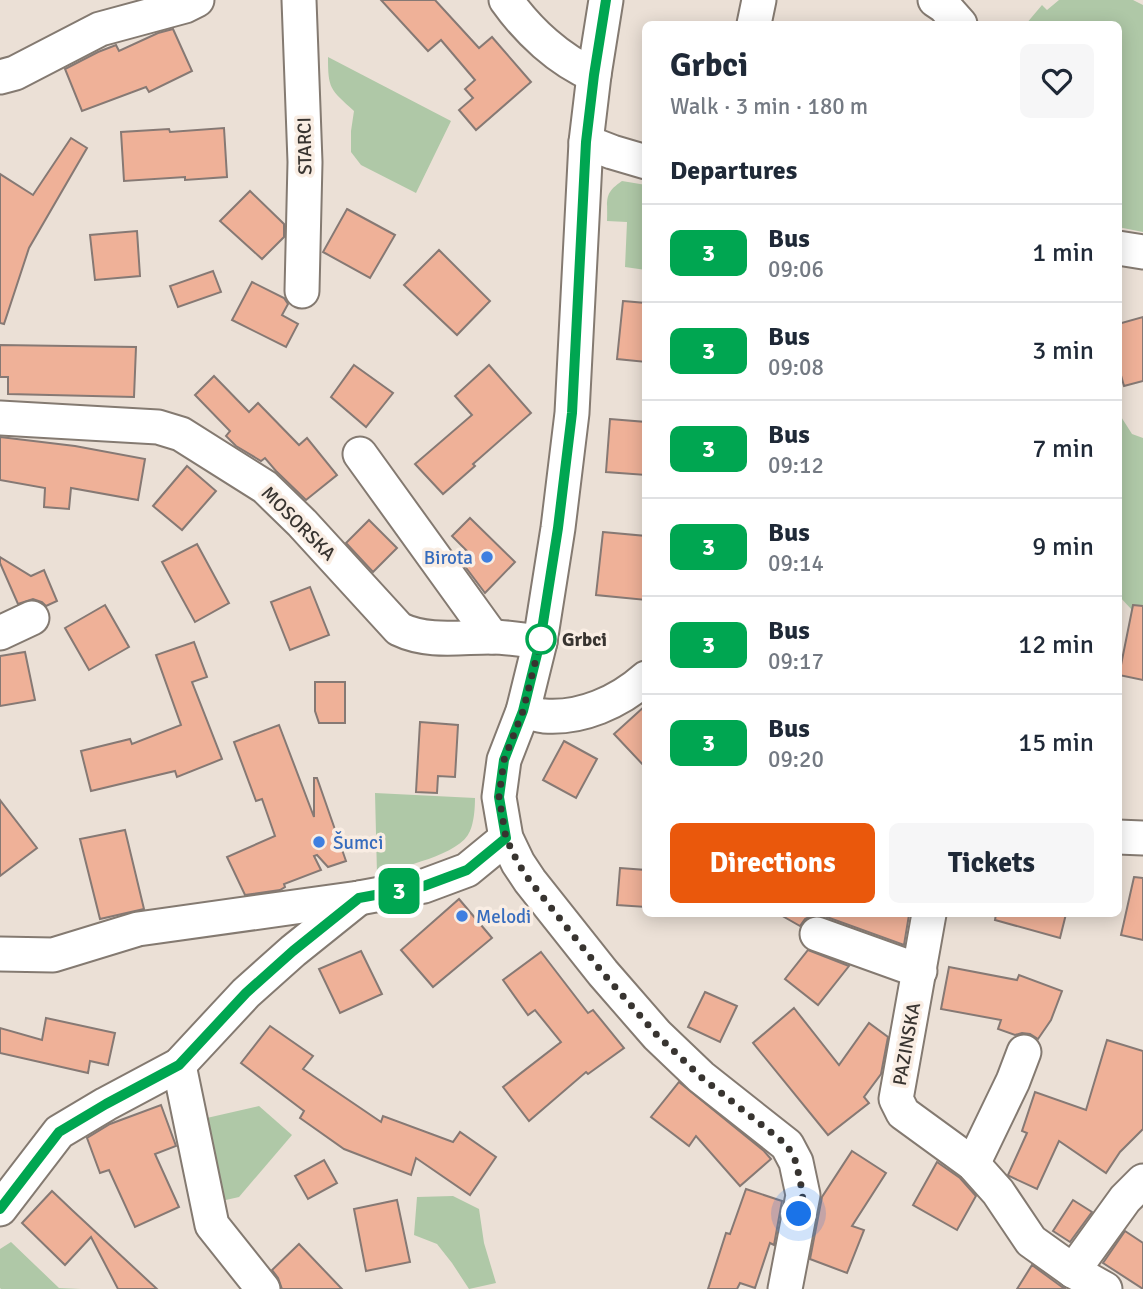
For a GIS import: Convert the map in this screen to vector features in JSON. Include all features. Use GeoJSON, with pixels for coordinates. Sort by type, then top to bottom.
{"type":"FeatureCollection","features":[{"type":"Feature","properties":{"kind":"street"},"geometry":{"type":"LineString","coordinates":[[0,77],[15,73],[100,29],[185,6],[197,0]]}},
{"type":"Feature","properties":{"kind":"street","name":"STARCI"},"geometry":{"type":"LineString","coordinates":[[299,0],[305,162],[302,291]]}},
{"type":"Feature","properties":{"kind":"street"},"geometry":{"type":"LineString","coordinates":[[506,0],[531,30],[562,57],[594,75]]}},
{"type":"Feature","properties":{"kind":"street"},"geometry":{"type":"LineString","coordinates":[[606,0],[586,142],[572,413],[558,528],[540,642],[523,711],[504,760],[499,797],[506,838],[518,863],[603,973],[657,1035],[701,1077],[787,1145],[796,1162],[803,1195],[785,1289]]}},
{"type":"Feature","properties":{"kind":"street"},"geometry":{"type":"LineString","coordinates":[[755,21],[759,0]]}},
{"type":"Feature","properties":{"kind":"street"},"geometry":{"type":"LineString","coordinates":[[935,0],[957,21]]}},
{"type":"Feature","properties":{"kind":"street"},"geometry":{"type":"LineString","coordinates":[[586,142],[642,161]]}},
{"type":"Feature","properties":{"kind":"street"},"geometry":{"type":"LineString","coordinates":[[1122,248],[1143,252]]}},
{"type":"Feature","properties":{"kind":"street","name":"MOSORSKA"},"geometry":{"type":"LineString","coordinates":[[0,418],[158,427],[181,434],[265,487],[302,523],[399,629],[410,634],[448,639],[492,637],[540,642]]}},
{"type":"Feature","properties":{"kind":"street"},"geometry":{"type":"LineString","coordinates":[[360,454],[492,637]]}},
{"type":"Feature","properties":{"kind":"street"},"geometry":{"type":"LineString","coordinates":[[0,633],[32,618]]}},
{"type":"Feature","properties":{"kind":"street"},"geometry":{"type":"LineString","coordinates":[[523,711],[544,716],[572,715],[606,704],[642,682]]}},
{"type":"Feature","properties":{"kind":"street"},"geometry":{"type":"LineString","coordinates":[[1122,837],[1143,838]]}},
{"type":"Feature","properties":{"kind":"street"},"geometry":{"type":"LineString","coordinates":[[0,954],[53,955],[138,929],[359,898],[424,886],[467,870],[506,838]]}},
{"type":"Feature","properties":{"kind":"street"},"geometry":{"type":"LineString","coordinates":[[0,1209],[59,1132],[179,1065],[246,993],[359,898]]}},
{"type":"Feature","properties":{"kind":"street","name":"PAZINSKA"},"geometry":{"type":"LineString","coordinates":[[929,917],[896,1099],[903,1113],[973,1164],[998,1192],[1031,1241],[1073,1271],[1105,1289]]}},
{"type":"Feature","properties":{"kind":"street"},"geometry":{"type":"LineString","coordinates":[[817,934],[920,971]]}},
{"type":"Feature","properties":{"kind":"street"},"geometry":{"type":"LineString","coordinates":[[973,1164],[1024,1052]]}},
{"type":"Feature","properties":{"kind":"street"},"geometry":{"type":"LineString","coordinates":[[179,1065],[212,1226],[263,1289]]}},
{"type":"Feature","properties":{"kind":"street"},"geometry":{"type":"LineString","coordinates":[[1073,1271],[1125,1199],[1143,1181]]}},
{"type":"Feature","properties":{"kind":"green space"},"geometry":{"type":"Polygon","coordinates":[[[1059,0],[1133,0],[1143,5],[1143,232],[1122,228],[1122,21],[1029,21],[1042,5],[1047,10],[1059,0]]]}},
{"type":"Feature","properties":{"kind":"green space"},"geometry":{"type":"Polygon","coordinates":[[[328,57],[451,121],[416,193],[361,165],[351,152],[354,111],[332,88],[328,57]]]}},
{"type":"Feature","properties":{"kind":"green space"},"geometry":{"type":"Polygon","coordinates":[[[622,181],[642,184],[642,269],[625,267],[627,222],[607,221],[609,194],[622,181]]]}},
{"type":"Feature","properties":{"kind":"green space"},"geometry":{"type":"Polygon","coordinates":[[[1122,418],[1132,434],[1143,438],[1143,615],[1133,611],[1122,599],[1122,418]]]}},
{"type":"Feature","properties":{"kind":"green space"},"geometry":{"type":"Polygon","coordinates":[[[375,793],[475,798],[470,831],[455,847],[443,853],[377,874],[375,793]]]}},
{"type":"Feature","properties":{"kind":"green space"},"geometry":{"type":"Polygon","coordinates":[[[259,1106],[292,1135],[239,1197],[217,1202],[198,1120],[259,1106]]]}},
{"type":"Feature","properties":{"kind":"green space"},"geometry":{"type":"Polygon","coordinates":[[[453,1196],[479,1209],[484,1243],[496,1283],[469,1289],[437,1244],[414,1235],[417,1197],[453,1196]]]}},
{"type":"Feature","properties":{"kind":"green space"},"geometry":{"type":"Polygon","coordinates":[[[11,1242],[59,1288],[81,1289],[1,1289],[0,1249],[11,1242]]]}},
{"type":"Feature","properties":{"kind":"building"},"geometry":{"type":"Polygon","coordinates":[[[381,0],[435,0],[479,48],[492,37],[531,82],[476,130],[459,110],[473,98],[465,89],[475,80],[441,40],[428,51],[381,0]]]}},
{"type":"Feature","properties":{"kind":"building"},"geometry":{"type":"Polygon","coordinates":[[[173,29],[192,71],[149,92],[146,87],[82,111],[65,69],[116,45],[119,51],[173,29]]]}},
{"type":"Feature","properties":{"kind":"building"},"geometry":{"type":"Polygon","coordinates":[[[224,128],[227,177],[124,181],[121,132],[224,128]]]}},
{"type":"Feature","properties":{"kind":"building"},"geometry":{"type":"Polygon","coordinates":[[[71,138],[87,148],[29,248],[4,324],[0,323],[0,174],[33,195],[71,138]]]}},
{"type":"Feature","properties":{"kind":"building"},"geometry":{"type":"Polygon","coordinates":[[[250,191],[284,224],[284,237],[262,259],[220,221],[250,191]]]}},
{"type":"Feature","properties":{"kind":"building"},"geometry":{"type":"Polygon","coordinates":[[[347,209],[395,235],[370,278],[323,252],[347,209]]]}},
{"type":"Feature","properties":{"kind":"building"},"geometry":{"type":"Polygon","coordinates":[[[137,231],[140,276],[95,280],[90,235],[137,231]]]}},
{"type":"Feature","properties":{"kind":"building"},"geometry":{"type":"Polygon","coordinates":[[[439,250],[490,301],[457,335],[404,285],[439,250]]]}},
{"type":"Feature","properties":{"kind":"building"},"geometry":{"type":"Polygon","coordinates":[[[213,271],[221,292],[178,307],[170,286],[213,271]]]}},
{"type":"Feature","properties":{"kind":"building"},"geometry":{"type":"Polygon","coordinates":[[[252,282],[284,298],[288,304],[282,315],[298,324],[286,347],[232,320],[252,282]]]}},
{"type":"Feature","properties":{"kind":"building"},"geometry":{"type":"Polygon","coordinates":[[[623,301],[642,303],[642,362],[617,359],[623,301]]]}},
{"type":"Feature","properties":{"kind":"building"},"geometry":{"type":"Polygon","coordinates":[[[1143,317],[1143,381],[1124,386],[1122,379],[1122,323],[1143,317]]]}},
{"type":"Feature","properties":{"kind":"building"},"geometry":{"type":"Polygon","coordinates":[[[0,345],[136,347],[134,397],[8,394],[8,377],[0,377],[0,345]]]}},
{"type":"Feature","properties":{"kind":"building"},"geometry":{"type":"Polygon","coordinates":[[[354,365],[393,393],[366,427],[331,397],[354,365]]]}},
{"type":"Feature","properties":{"kind":"building"},"geometry":{"type":"Polygon","coordinates":[[[489,365],[531,413],[443,494],[415,464],[472,415],[455,396],[489,365]]]}},
{"type":"Feature","properties":{"kind":"building"},"geometry":{"type":"Polygon","coordinates":[[[214,376],[249,412],[258,403],[299,445],[307,438],[337,475],[306,500],[265,458],[261,461],[236,446],[226,436],[230,431],[195,395],[214,376]]]}},
{"type":"Feature","properties":{"kind":"building"},"geometry":{"type":"Polygon","coordinates":[[[610,419],[642,422],[642,475],[606,472],[610,419]]]}},
{"type":"Feature","properties":{"kind":"building"},"geometry":{"type":"Polygon","coordinates":[[[0,437],[75,446],[145,459],[138,500],[71,488],[69,509],[44,507],[45,488],[0,480],[0,437]]]}},
{"type":"Feature","properties":{"kind":"building"},"geometry":{"type":"Polygon","coordinates":[[[187,466],[216,491],[182,530],[153,506],[187,466]]]}},
{"type":"Feature","properties":{"kind":"building","name":"Birota"},"geometry":{"type":"Polygon","coordinates":[[[470,518],[515,562],[485,593],[461,561],[469,553],[452,536],[470,518]]]}},
{"type":"Feature","properties":{"kind":"building"},"geometry":{"type":"Polygon","coordinates":[[[369,520],[397,548],[373,572],[346,543],[369,520]]]}},
{"type":"Feature","properties":{"kind":"building"},"geometry":{"type":"Polygon","coordinates":[[[603,532],[642,536],[642,600],[596,595],[603,532]]]}},
{"type":"Feature","properties":{"kind":"building"},"geometry":{"type":"Polygon","coordinates":[[[197,544],[229,603],[195,622],[162,562],[197,544]]]}},
{"type":"Feature","properties":{"kind":"building"},"geometry":{"type":"Polygon","coordinates":[[[0,557],[31,576],[44,570],[57,601],[46,606],[33,599],[18,604],[0,563],[0,557]]]}},
{"type":"Feature","properties":{"kind":"building"},"geometry":{"type":"Polygon","coordinates":[[[310,587],[329,635],[290,650],[271,602],[310,587]]]}},
{"type":"Feature","properties":{"kind":"building"},"geometry":{"type":"Polygon","coordinates":[[[105,605],[129,647],[89,670],[65,628],[105,605]]]}},
{"type":"Feature","properties":{"kind":"building"},"geometry":{"type":"Polygon","coordinates":[[[1133,605],[1143,606],[1143,680],[1122,676],[1122,660],[1133,605]]]}},
{"type":"Feature","properties":{"kind":"building"},"geometry":{"type":"Polygon","coordinates":[[[194,642],[207,677],[192,682],[222,759],[177,777],[175,771],[91,791],[81,751],[130,739],[132,744],[181,725],[156,655],[194,642]]]}},
{"type":"Feature","properties":{"kind":"building"},"geometry":{"type":"Polygon","coordinates":[[[25,652],[35,700],[0,706],[0,656],[25,652]]]}},
{"type":"Feature","properties":{"kind":"building"},"geometry":{"type":"Polygon","coordinates":[[[315,682],[345,682],[345,723],[319,723],[315,711],[315,682]]]}},
{"type":"Feature","properties":{"kind":"building"},"geometry":{"type":"Polygon","coordinates":[[[642,709],[642,764],[614,734],[642,709]]]}},
{"type":"Feature","properties":{"kind":"building"},"geometry":{"type":"Polygon","coordinates":[[[420,722],[458,725],[455,777],[438,776],[437,793],[416,792],[420,722]]]}},
{"type":"Feature","properties":{"kind":"building"},"geometry":{"type":"Polygon","coordinates":[[[279,725],[314,817],[314,778],[317,778],[346,861],[328,867],[317,855],[314,856],[321,870],[284,884],[285,887],[280,890],[245,895],[227,857],[275,836],[262,799],[256,801],[234,742],[279,725]]]}},
{"type":"Feature","properties":{"kind":"building"},"geometry":{"type":"Polygon","coordinates":[[[564,741],[597,759],[576,798],[543,780],[564,741]]]}},
{"type":"Feature","properties":{"kind":"building"},"geometry":{"type":"Polygon","coordinates":[[[0,800],[37,848],[0,876],[0,800]]]}},
{"type":"Feature","properties":{"kind":"building"},"geometry":{"type":"Polygon","coordinates":[[[125,830],[144,909],[100,919],[80,839],[125,830]]]}},
{"type":"Feature","properties":{"kind":"building"},"geometry":{"type":"Polygon","coordinates":[[[620,868],[642,870],[642,907],[617,905],[620,868]]]}},
{"type":"Feature","properties":{"kind":"building"},"geometry":{"type":"Polygon","coordinates":[[[1134,877],[1143,878],[1143,940],[1121,935],[1134,877]]]}},
{"type":"Feature","properties":{"kind":"building"},"geometry":{"type":"Polygon","coordinates":[[[459,899],[492,938],[433,987],[401,950],[459,899]]]}},
{"type":"Feature","properties":{"kind":"building"},"geometry":{"type":"Polygon","coordinates":[[[784,917],[809,917],[800,926],[784,917]]]}},
{"type":"Feature","properties":{"kind":"building"},"geometry":{"type":"Polygon","coordinates":[[[827,917],[909,917],[904,945],[827,917]]]}},
{"type":"Feature","properties":{"kind":"building"},"geometry":{"type":"Polygon","coordinates":[[[996,917],[1065,917],[1060,938],[995,920],[996,917]]]}},
{"type":"Feature","properties":{"kind":"building"},"geometry":{"type":"Polygon","coordinates":[[[808,950],[849,966],[818,1005],[785,979],[808,950]]]}},
{"type":"Feature","properties":{"kind":"building"},"geometry":{"type":"Polygon","coordinates":[[[361,951],[382,994],[340,1013],[319,969],[361,951]]]}},
{"type":"Feature","properties":{"kind":"building"},"geometry":{"type":"Polygon","coordinates":[[[541,952],[588,1013],[593,1010],[624,1048],[588,1074],[586,1072],[529,1121],[503,1087],[561,1042],[535,1010],[528,1015],[503,980],[541,952]]]}},
{"type":"Feature","properties":{"kind":"building"},"geometry":{"type":"Polygon","coordinates":[[[949,967],[1017,980],[1019,975],[1062,991],[1051,1020],[1038,1039],[1030,1034],[1015,1035],[998,1029],[1001,1020],[941,1009],[949,967]]]}},
{"type":"Feature","properties":{"kind":"building"},"geometry":{"type":"Polygon","coordinates":[[[705,992],[737,1006],[720,1042],[688,1027],[705,992]]]}},
{"type":"Feature","properties":{"kind":"building"},"geometry":{"type":"Polygon","coordinates":[[[794,1008],[839,1065],[869,1023],[888,1037],[881,1074],[864,1097],[869,1103],[828,1135],[753,1043],[794,1008]]]}},
{"type":"Feature","properties":{"kind":"building"},"geometry":{"type":"Polygon","coordinates":[[[46,1018],[115,1033],[108,1065],[90,1061],[88,1073],[0,1053],[0,1028],[42,1040],[46,1018]]]}},
{"type":"Feature","properties":{"kind":"building"},"geometry":{"type":"Polygon","coordinates":[[[270,1026],[313,1056],[303,1069],[381,1122],[383,1116],[453,1142],[460,1132],[496,1157],[470,1195],[416,1158],[411,1175],[344,1149],[300,1118],[304,1111],[241,1063],[270,1026]]]}},
{"type":"Feature","properties":{"kind":"building"},"geometry":{"type":"Polygon","coordinates":[[[1107,1040],[1143,1051],[1143,1129],[1120,1152],[1106,1173],[1059,1141],[1037,1189],[1009,1176],[1027,1133],[1022,1131],[1035,1092],[1086,1110],[1107,1040]]]}},
{"type":"Feature","properties":{"kind":"building"},"geometry":{"type":"Polygon","coordinates":[[[679,1082],[771,1159],[740,1186],[696,1136],[689,1146],[651,1117],[679,1082]]]}},
{"type":"Feature","properties":{"kind":"building"},"geometry":{"type":"Polygon","coordinates":[[[161,1105],[176,1146],[155,1154],[179,1207],[135,1227],[109,1170],[100,1173],[87,1138],[110,1124],[161,1105]]]}},
{"type":"Feature","properties":{"kind":"building"},"geometry":{"type":"Polygon","coordinates":[[[852,1151],[886,1173],[852,1226],[864,1230],[847,1273],[810,1259],[822,1197],[852,1151]]]}},
{"type":"Feature","properties":{"kind":"building"},"geometry":{"type":"Polygon","coordinates":[[[324,1160],[337,1183],[308,1199],[295,1176],[324,1160]]]}},
{"type":"Feature","properties":{"kind":"building"},"geometry":{"type":"Polygon","coordinates":[[[937,1162],[960,1178],[976,1196],[957,1230],[913,1205],[937,1162]]]}},
{"type":"Feature","properties":{"kind":"building"},"geometry":{"type":"Polygon","coordinates":[[[746,1189],[782,1201],[774,1245],[770,1243],[755,1288],[740,1283],[737,1289],[708,1289],[726,1233],[730,1234],[746,1189]]]}},
{"type":"Feature","properties":{"kind":"building"},"geometry":{"type":"Polygon","coordinates":[[[52,1191],[157,1289],[118,1289],[91,1237],[65,1265],[22,1223],[52,1191]]]}},
{"type":"Feature","properties":{"kind":"building"},"geometry":{"type":"Polygon","coordinates":[[[397,1200],[410,1262],[366,1271],[354,1209],[397,1200]]]}},
{"type":"Feature","properties":{"kind":"building"},"geometry":{"type":"Polygon","coordinates":[[[1073,1200],[1092,1212],[1070,1242],[1053,1231],[1073,1200]]]}},
{"type":"Feature","properties":{"kind":"building"},"geometry":{"type":"Polygon","coordinates":[[[1125,1231],[1143,1243],[1143,1289],[1103,1263],[1125,1231]]]}},
{"type":"Feature","properties":{"kind":"building"},"geometry":{"type":"Polygon","coordinates":[[[299,1244],[342,1289],[282,1289],[272,1270],[299,1244]]]}},
{"type":"Feature","properties":{"kind":"building"},"geometry":{"type":"Polygon","coordinates":[[[1032,1265],[1062,1287],[1066,1289],[1017,1289],[1032,1265]]]}},
{"type":"Feature","properties":{"kind":"bus line","name":"3"},"geometry":{"type":"LineString","coordinates":[[0,1209],[59,1132],[179,1065],[246,993],[359,898],[424,886],[467,870],[506,838],[499,797],[504,760],[523,711],[540,642],[572,413],[586,142],[606,0]]}},
{"type":"Feature","properties":{"kind":"place","name":"Birota"},"geometry":{"type":"Point","coordinates":[487,557]}},
{"type":"Feature","properties":{"kind":"place","name":"Grbci"},"geometry":{"type":"Point","coordinates":[541,639]}},
{"type":"Feature","properties":{"kind":"place","name":"Šumci"},"geometry":{"type":"Point","coordinates":[319,842]}},
{"type":"Feature","properties":{"kind":"place","name":"Melodi"},"geometry":{"type":"Point","coordinates":[462,916]}},
{"type":"Feature","properties":{"kind":"route"},"geometry":{"type":"LineString","coordinates":[[541,639],[523,711],[504,760],[499,797],[506,838],[530,881],[603,973],[657,1035],[701,1077],[787,1145],[796,1162],[803,1195],[799,1214]]}}]}
